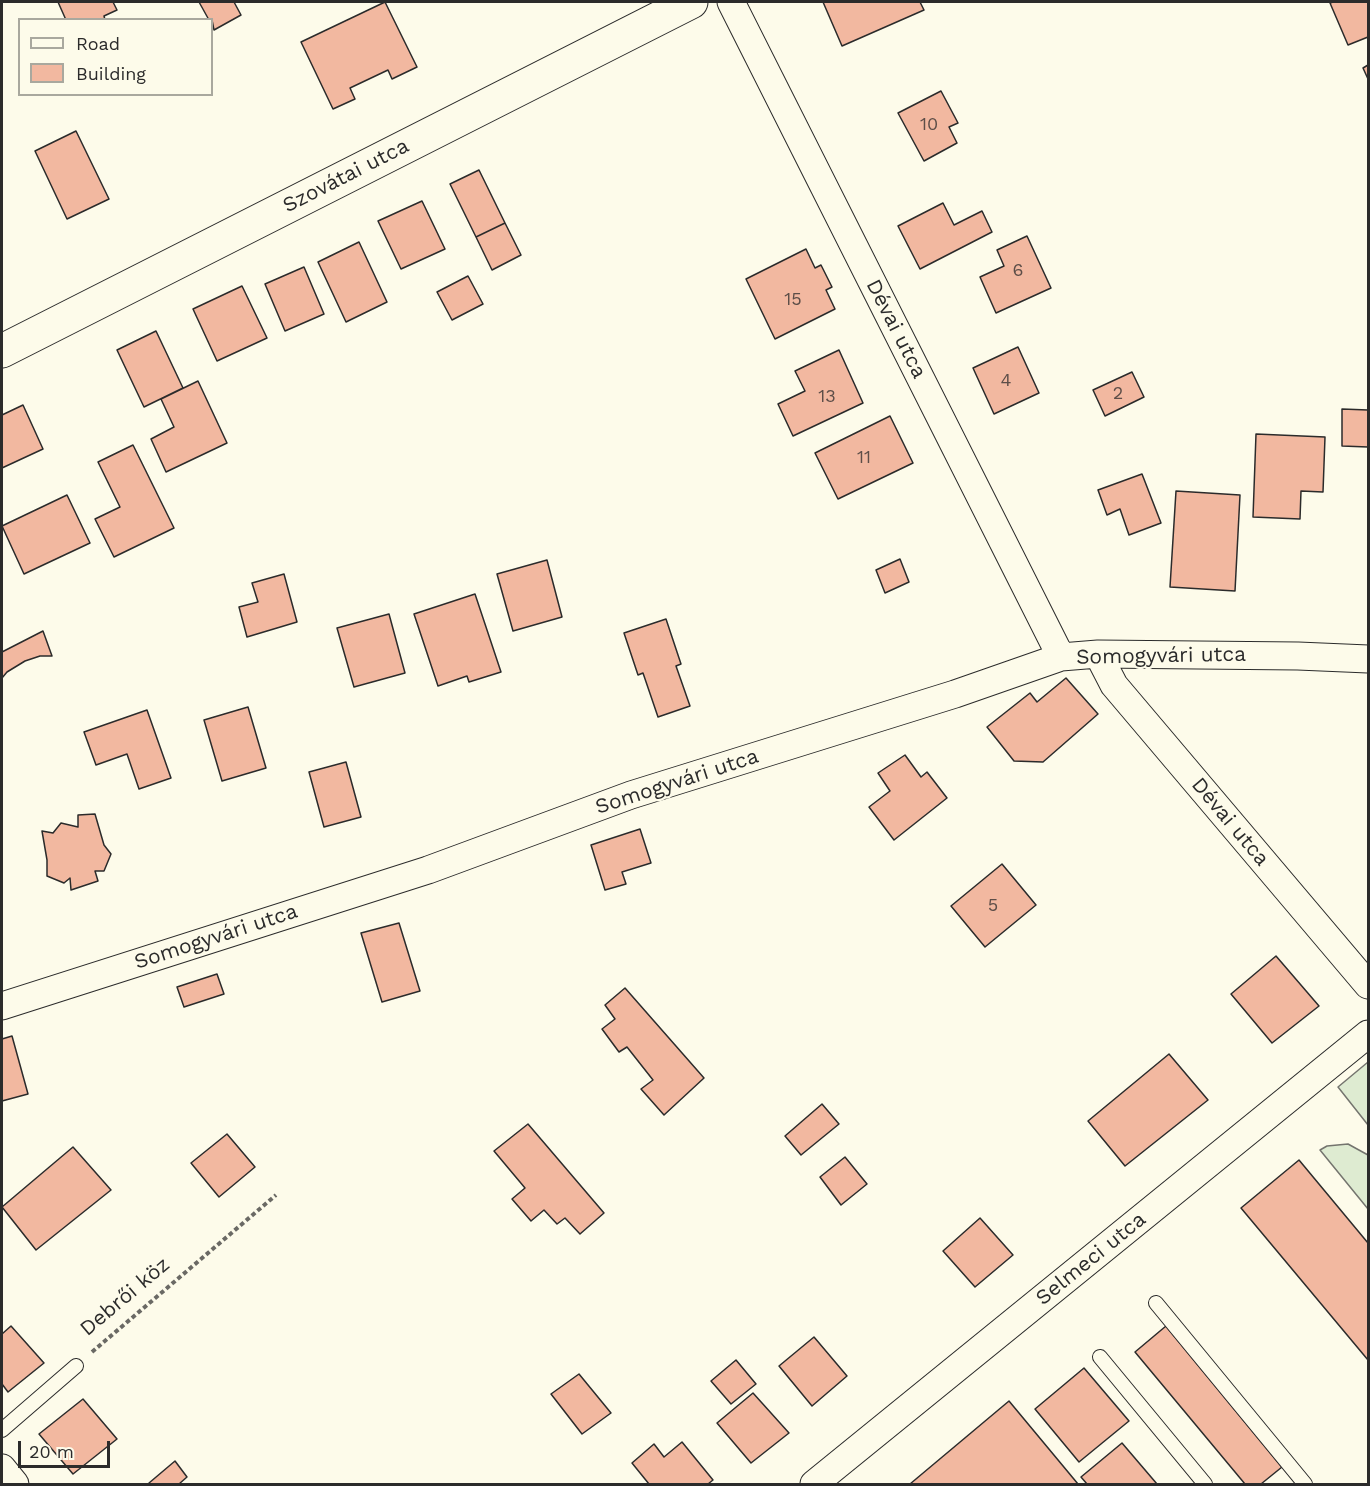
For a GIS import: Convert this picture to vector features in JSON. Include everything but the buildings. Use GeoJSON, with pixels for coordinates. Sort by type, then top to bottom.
{"type":"FeatureCollection","features":[{"type":"Feature","properties":{"kind":"street","name":"Szovátai utca"},"geometry":{"type":"LineString","coordinates":[[2,351],[692,2]]}},
{"type":"Feature","properties":{"kind":"street","name":"Dévai utca"},"geometry":{"type":"LineString","coordinates":[[730,2],[1061,657]]}},
{"type":"Feature","properties":{"kind":"street","name":"Dévai utca"},"geometry":{"type":"LineString","coordinates":[[1098,654],[1114,685],[1368,986]]}},
{"type":"Feature","properties":{"kind":"street","name":"Somogyvári utca"},"geometry":{"type":"LineString","coordinates":[[2,1006],[428,870],[631,795],[955,694],[1061,657],[1098,654],[1368,659]]}},
{"type":"Feature","properties":{"kind":"street","name":"Selmeci utca"},"geometry":{"type":"LineString","coordinates":[[814,1485],[1368,1034]]}},
{"type":"Feature","properties":{"kind":"street"},"geometry":{"type":"LineString","coordinates":[[2,1468],[15,1485]]}},
{"type":"Feature","properties":{"kind":"lane"},"geometry":{"type":"LineString","coordinates":[[1156,1304],[1305,1485]]}},
{"type":"Feature","properties":{"kind":"lane"},"geometry":{"type":"LineString","coordinates":[[1100,1357],[1204,1485]]}},
{"type":"Feature","properties":{"kind":"lane","name":"Debrői köz"},"geometry":{"type":"LineString","coordinates":[[2,1430],[76,1366]]}},
{"type":"Feature","properties":{"kind":"path","name":"Debrői köz"},"geometry":{"type":"LineString","coordinates":[[76,1366],[276,1195]]}},
{"type":"Feature","properties":{"kind":"green space"},"geometry":{"type":"Polygon","coordinates":[[[1368,1062],[1368,1125],[1338,1087],[1368,1062]]]}},
{"type":"Feature","properties":{"kind":"green space"},"geometry":{"type":"Polygon","coordinates":[[[1348,1144],[1368,1155],[1368,1209],[1320,1150],[1327,1146],[1348,1144]]]}}]}
